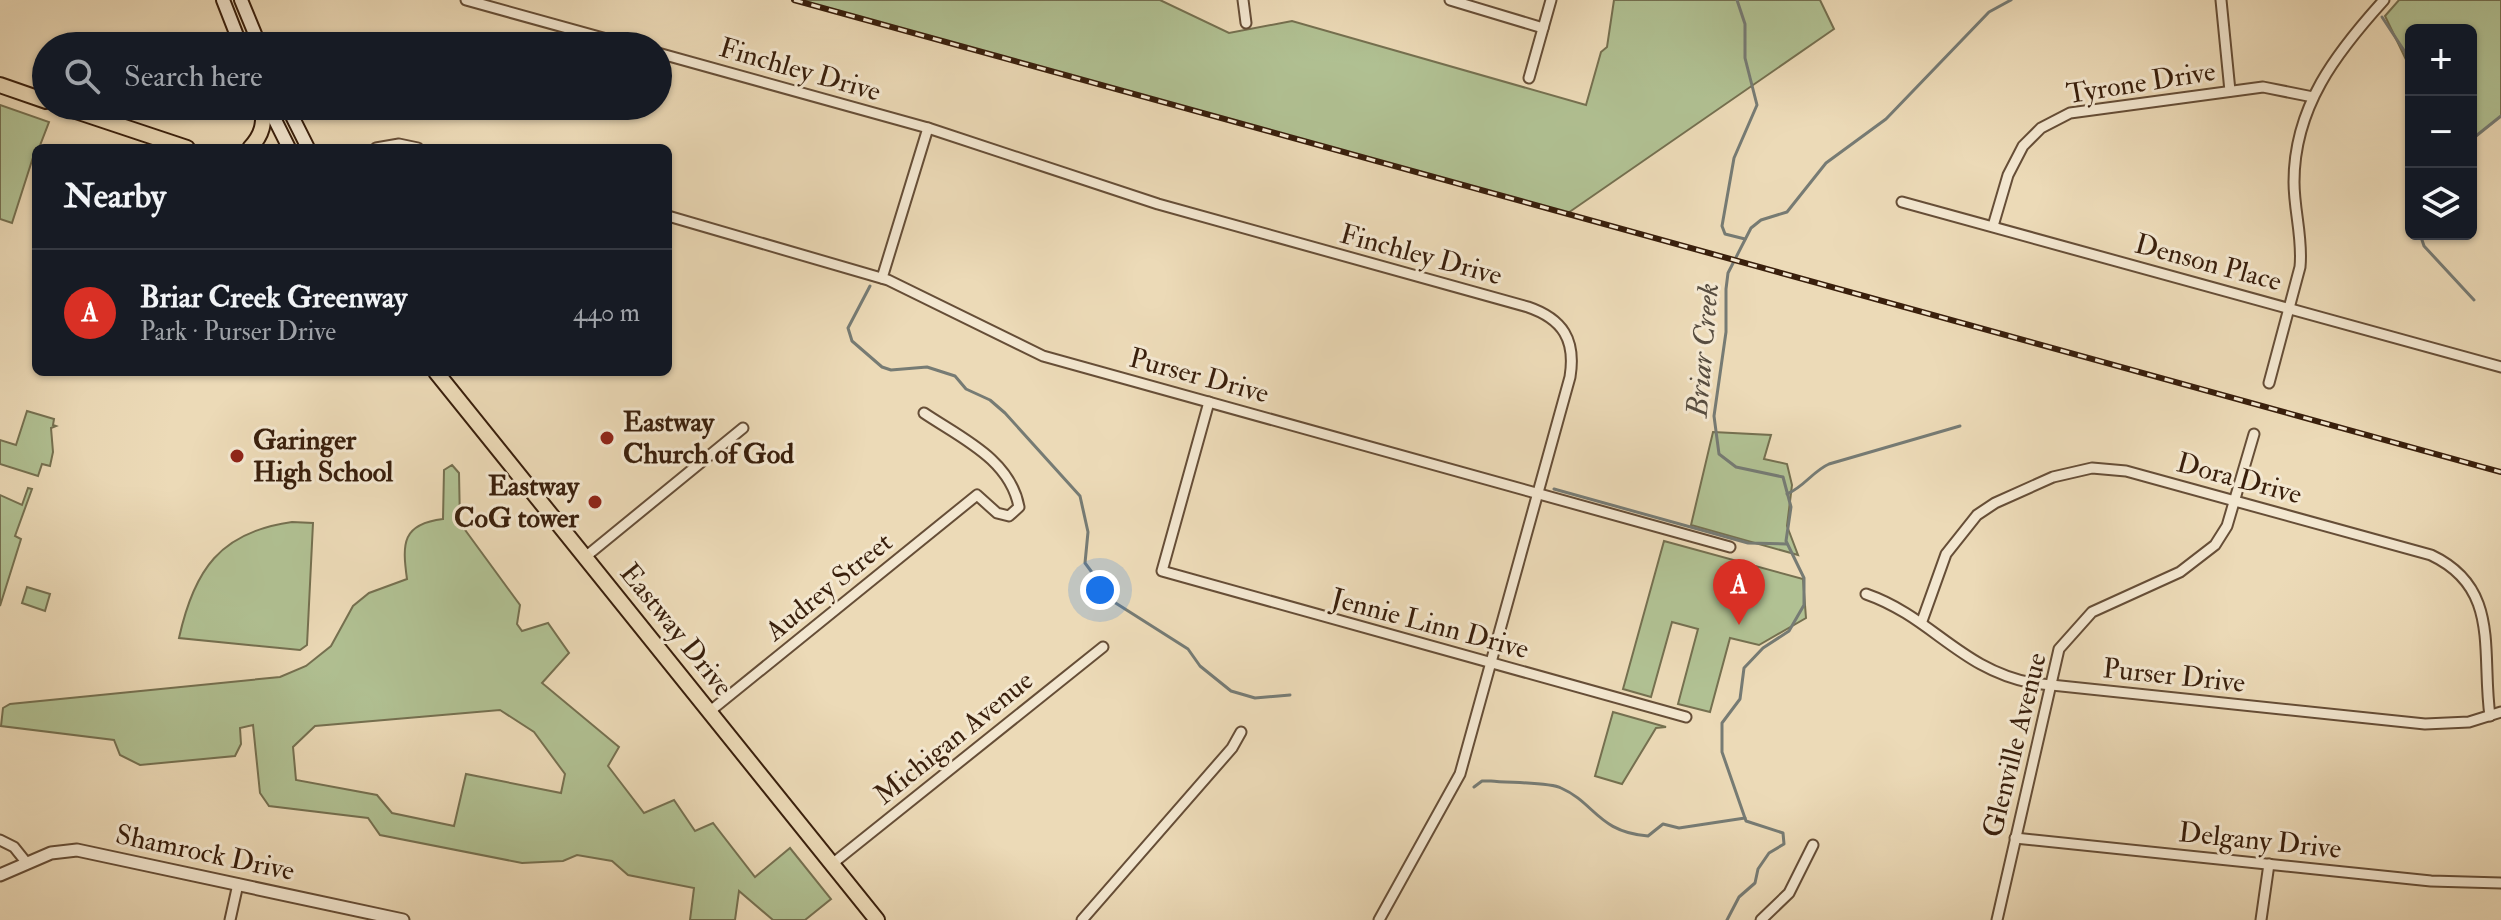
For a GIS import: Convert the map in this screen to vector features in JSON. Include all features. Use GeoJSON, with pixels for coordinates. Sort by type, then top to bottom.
{"type":"FeatureCollection","features":[{"type":"Feature","properties":{"kind":"main road"},"geometry":{"type":"LineString","coordinates":[[223,0],[236,32]]}},
{"type":"Feature","properties":{"kind":"main road"},"geometry":{"type":"LineString","coordinates":[[241,0],[254,32]]}},
{"type":"Feature","properties":{"kind":"main road"},"geometry":{"type":"LineString","coordinates":[[0,85],[32,96]]}},
{"type":"Feature","properties":{"kind":"main road"},"geometry":{"type":"LineString","coordinates":[[103,120],[175,144]]}},
{"type":"Feature","properties":{"kind":"main road"},"geometry":{"type":"LineString","coordinates":[[254,144],[259,139],[264,120]]}},
{"type":"Feature","properties":{"kind":"main road"},"geometry":{"type":"LineString","coordinates":[[274,120],[287,144]]}},
{"type":"Feature","properties":{"kind":"main road"},"geometry":{"type":"LineString","coordinates":[[294,120],[306,144]]}},
{"type":"Feature","properties":{"kind":"main road","name":"Eastway Drive"},"geometry":{"type":"LineString","coordinates":[[439,376],[877,920]]}},
{"type":"Feature","properties":{"kind":"street"},"geometry":{"type":"LineString","coordinates":[[466,0],[581,32]]}},
{"type":"Feature","properties":{"kind":"street"},"geometry":{"type":"LineString","coordinates":[[1243,0],[1246,23]]}},
{"type":"Feature","properties":{"kind":"street"},"geometry":{"type":"LineString","coordinates":[[1450,0],[1543,28]]}},
{"type":"Feature","properties":{"kind":"street"},"geometry":{"type":"LineString","coordinates":[[1529,78],[1551,0]]}},
{"type":"Feature","properties":{"kind":"street"},"geometry":{"type":"LineString","coordinates":[[2221,0],[2230,91]]}},
{"type":"Feature","properties":{"kind":"street"},"geometry":{"type":"LineString","coordinates":[[2269,383],[2302,250],[2294,189],[2296,151],[2313,97],[2341,48],[2384,0]]}},
{"type":"Feature","properties":{"kind":"street","name":"Finchley Drive"},"geometry":{"type":"LineString","coordinates":[[672,57],[928,128],[1117,191],[1528,307],[1553,318],[1569,339],[1572,366],[1491,664],[1453,791],[1379,920]]}},
{"type":"Feature","properties":{"kind":"street","name":"Tyrone Drive"},"geometry":{"type":"LineString","coordinates":[[1993,226],[2012,163],[2034,134],[2055,119],[2096,109],[2230,91],[2273,88],[2313,97]]}},
{"type":"Feature","properties":{"kind":"street"},"geometry":{"type":"LineString","coordinates":[[882,278],[928,128]]}},
{"type":"Feature","properties":{"kind":"street","name":"Denson Place"},"geometry":{"type":"LineString","coordinates":[[1902,202],[2501,367]]}},
{"type":"Feature","properties":{"kind":"street","name":"Purser Drive"},"geometry":{"type":"LineString","coordinates":[[672,217],[882,278],[1043,356],[1730,547]]}},
{"type":"Feature","properties":{"kind":"street","name":"Jennie Linn Drive"},"geometry":{"type":"LineString","coordinates":[[1209,402],[1162,571],[1686,717]]}},
{"type":"Feature","properties":{"kind":"street","name":"Audrey Street"},"geometry":{"type":"LineString","coordinates":[[709,712],[977,495],[997,513],[1009,516],[1019,507],[1015,488],[996,462],[924,413]]}},
{"type":"Feature","properties":{"kind":"street"},"geometry":{"type":"LineString","coordinates":[[584,558],[743,428]]}},
{"type":"Feature","properties":{"kind":"street","name":"Glenville Avenue"},"geometry":{"type":"LineString","coordinates":[[1997,920],[2048,685],[2059,649],[2080,622],[2099,607],[2196,563],[2221,537],[2254,434]]}},
{"type":"Feature","properties":{"kind":"street","name":"Dora Drive"},"geometry":{"type":"LineString","coordinates":[[1922,621],[1941,563],[1967,525],[1995,503],[2053,477],[2092,468],[2111,469],[2431,555],[2460,571],[2485,612],[2490,716]]}},
{"type":"Feature","properties":{"kind":"street","name":"Purser Drive"},"geometry":{"type":"LineString","coordinates":[[1866,594],[1922,621],[1980,667],[2014,680],[2425,724],[2456,724],[2501,712]]}},
{"type":"Feature","properties":{"kind":"street","name":"Michigan Avenue"},"geometry":{"type":"LineString","coordinates":[[832,864],[1103,647]]}},
{"type":"Feature","properties":{"kind":"street"},"geometry":{"type":"LineString","coordinates":[[1082,920],[1180,809],[1241,732]]}},
{"type":"Feature","properties":{"kind":"street","name":"Delgany Drive"},"geometry":{"type":"LineString","coordinates":[[2015,838],[2431,881],[2501,883]]}},
{"type":"Feature","properties":{"kind":"street"},"geometry":{"type":"LineString","coordinates":[[0,840],[14,847],[26,862]]}},
{"type":"Feature","properties":{"kind":"street"},"geometry":{"type":"LineString","coordinates":[[1761,920],[1789,893],[1813,845]]}},
{"type":"Feature","properties":{"kind":"street","name":"Shamrock Drive"},"geometry":{"type":"LineString","coordinates":[[0,875],[51,853],[77,850],[403,920]]}},
{"type":"Feature","properties":{"kind":"street"},"geometry":{"type":"LineString","coordinates":[[2261,920],[2269,864]]}},
{"type":"Feature","properties":{"kind":"street"},"geometry":{"type":"LineString","coordinates":[[230,920],[238,884]]}},
{"type":"Feature","properties":{"kind":"green space"},"geometry":{"type":"Polygon","coordinates":[[[797,0],[1160,0],[1229,33],[1292,21],[1586,105],[1601,52],[1607,47],[1614,0],[1820,0],[1834,29],[1568,213],[797,0]]]}},
{"type":"Feature","properties":{"kind":"green space"},"geometry":{"type":"Polygon","coordinates":[[[2399,0],[2501,0],[2501,116],[2477,135],[2477,24],[2405,24],[2405,58],[2385,16],[2399,0]]]}},
{"type":"Feature","properties":{"kind":"green space"},"geometry":{"type":"Polygon","coordinates":[[[0,105],[32,116],[32,120],[49,122],[41,144],[32,144],[32,160],[12,223],[0,219],[0,105]]]}},
{"type":"Feature","properties":{"kind":"green space"},"geometry":{"type":"Polygon","coordinates":[[[27,411],[54,419],[53,425],[56,426],[51,428],[53,452],[50,466],[42,464],[38,476],[0,464],[0,440],[16,445],[27,411]]]}},
{"type":"Feature","properties":{"kind":"green space"},"geometry":{"type":"Polygon","coordinates":[[[1713,432],[1771,435],[1764,459],[1787,464],[1792,485],[1787,526],[1798,555],[1691,525],[1713,432]]]}},
{"type":"Feature","properties":{"kind":"green space"},"geometry":{"type":"Polygon","coordinates":[[[452,465],[459,473],[460,523],[520,605],[517,624],[522,631],[548,623],[569,653],[542,683],[619,747],[608,766],[644,813],[674,800],[695,831],[713,823],[755,877],[790,848],[831,899],[805,920],[773,920],[739,891],[735,920],[690,920],[694,888],[628,875],[612,861],[577,855],[563,861],[522,863],[380,835],[368,818],[269,806],[260,793],[253,725],[240,728],[241,744],[235,756],[140,765],[120,755],[114,740],[1,726],[3,708],[10,704],[280,677],[306,666],[331,646],[353,606],[369,593],[407,579],[405,546],[408,537],[419,525],[443,519],[444,470],[452,465]],[[500,710],[315,726],[293,747],[296,780],[377,795],[392,813],[454,826],[466,774],[561,793],[565,774],[534,732],[500,710]]]}},
{"type":"Feature","properties":{"kind":"green space"},"geometry":{"type":"Polygon","coordinates":[[[28,488],[32,489],[15,536],[21,539],[0,606],[0,495],[22,505],[28,488]]]}},
{"type":"Feature","properties":{"kind":"green space"},"geometry":{"type":"Polygon","coordinates":[[[292,522],[313,523],[307,645],[300,650],[179,638],[193,593],[214,558],[246,535],[292,522]]]}},
{"type":"Feature","properties":{"kind":"green space"},"geometry":{"type":"Polygon","coordinates":[[[1664,541],[1803,579],[1806,618],[1759,645],[1730,638],[1710,712],[1678,704],[1698,629],[1672,622],[1651,697],[1623,689],[1664,541]]]}},
{"type":"Feature","properties":{"kind":"green space"},"geometry":{"type":"Polygon","coordinates":[[[27,587],[50,594],[45,611],[22,603],[27,587]]]}},
{"type":"Feature","properties":{"kind":"green space"},"geometry":{"type":"Polygon","coordinates":[[[1613,712],[1666,727],[1656,728],[1622,784],[1595,776],[1613,712]]]}},
{"type":"Feature","properties":{"kind":"waterway"},"geometry":{"type":"LineString","coordinates":[[1737,0],[1745,24],[1745,58],[1757,105],[1734,158],[1722,226],[1725,234],[1745,239]]}},
{"type":"Feature","properties":{"kind":"waterway","name":"Briar Creek"},"geometry":{"type":"LineString","coordinates":[[1727,920],[1739,897],[1755,883],[1758,869],[1769,853],[1784,844],[1783,833],[1746,821],[1722,752],[1722,723],[1740,699],[1744,668],[1763,648],[1789,631],[1804,605],[1804,578],[1786,541],[1791,507],[1783,477],[1736,467],[1719,454],[1714,416],[1726,332],[1728,273],[1751,228],[1761,220],[1787,212],[1826,163],[1886,119],[1989,12],[2011,0]]}},
{"type":"Feature","properties":{"kind":"waterway"},"geometry":{"type":"LineString","coordinates":[[2382,17],[2405,52]]}},
{"type":"Feature","properties":{"kind":"waterway"},"geometry":{"type":"LineString","coordinates":[[2477,135],[2501,116]]}},
{"type":"Feature","properties":{"kind":"waterway"},"geometry":{"type":"LineString","coordinates":[[2422,240],[2424,246],[2474,300]]}},
{"type":"Feature","properties":{"kind":"waterway"},"geometry":{"type":"LineString","coordinates":[[870,286],[848,328],[852,341],[882,367],[891,370],[927,367],[955,376],[966,389],[990,400],[1005,413],[1080,496],[1088,532],[1085,563],[1114,602],[1188,649],[1200,666],[1231,691],[1255,698],[1290,695]]}},
{"type":"Feature","properties":{"kind":"waterway"},"geometry":{"type":"LineString","coordinates":[[1787,494],[1829,464],[1960,426]]}},
{"type":"Feature","properties":{"kind":"waterway"},"geometry":{"type":"LineString","coordinates":[[1554,489],[1748,543],[1787,544]]}},
{"type":"Feature","properties":{"kind":"waterway"},"geometry":{"type":"LineString","coordinates":[[1474,787],[1482,781],[1555,786],[1572,794],[1618,829],[1648,836],[1663,824],[1679,828],[1745,818]]}},
{"type":"Feature","properties":{"kind":"railway"},"geometry":{"type":"LineString","coordinates":[[794,0],[2501,472]]}},
{"type":"Feature","properties":{"kind":"place","name":"Eastway Church of God"},"geometry":{"type":"Point","coordinates":[607,438]}},
{"type":"Feature","properties":{"kind":"place","name":"Garinger High School"},"geometry":{"type":"Point","coordinates":[237,456]}},
{"type":"Feature","properties":{"kind":"place","name":"Eastway CoG tower"},"geometry":{"type":"Point","coordinates":[595,502]}},
{"type":"Feature","properties":{"kind":"place","name":"Briar Creek Greenway"},"geometry":{"type":"Point","coordinates":[1739,625]}}]}
